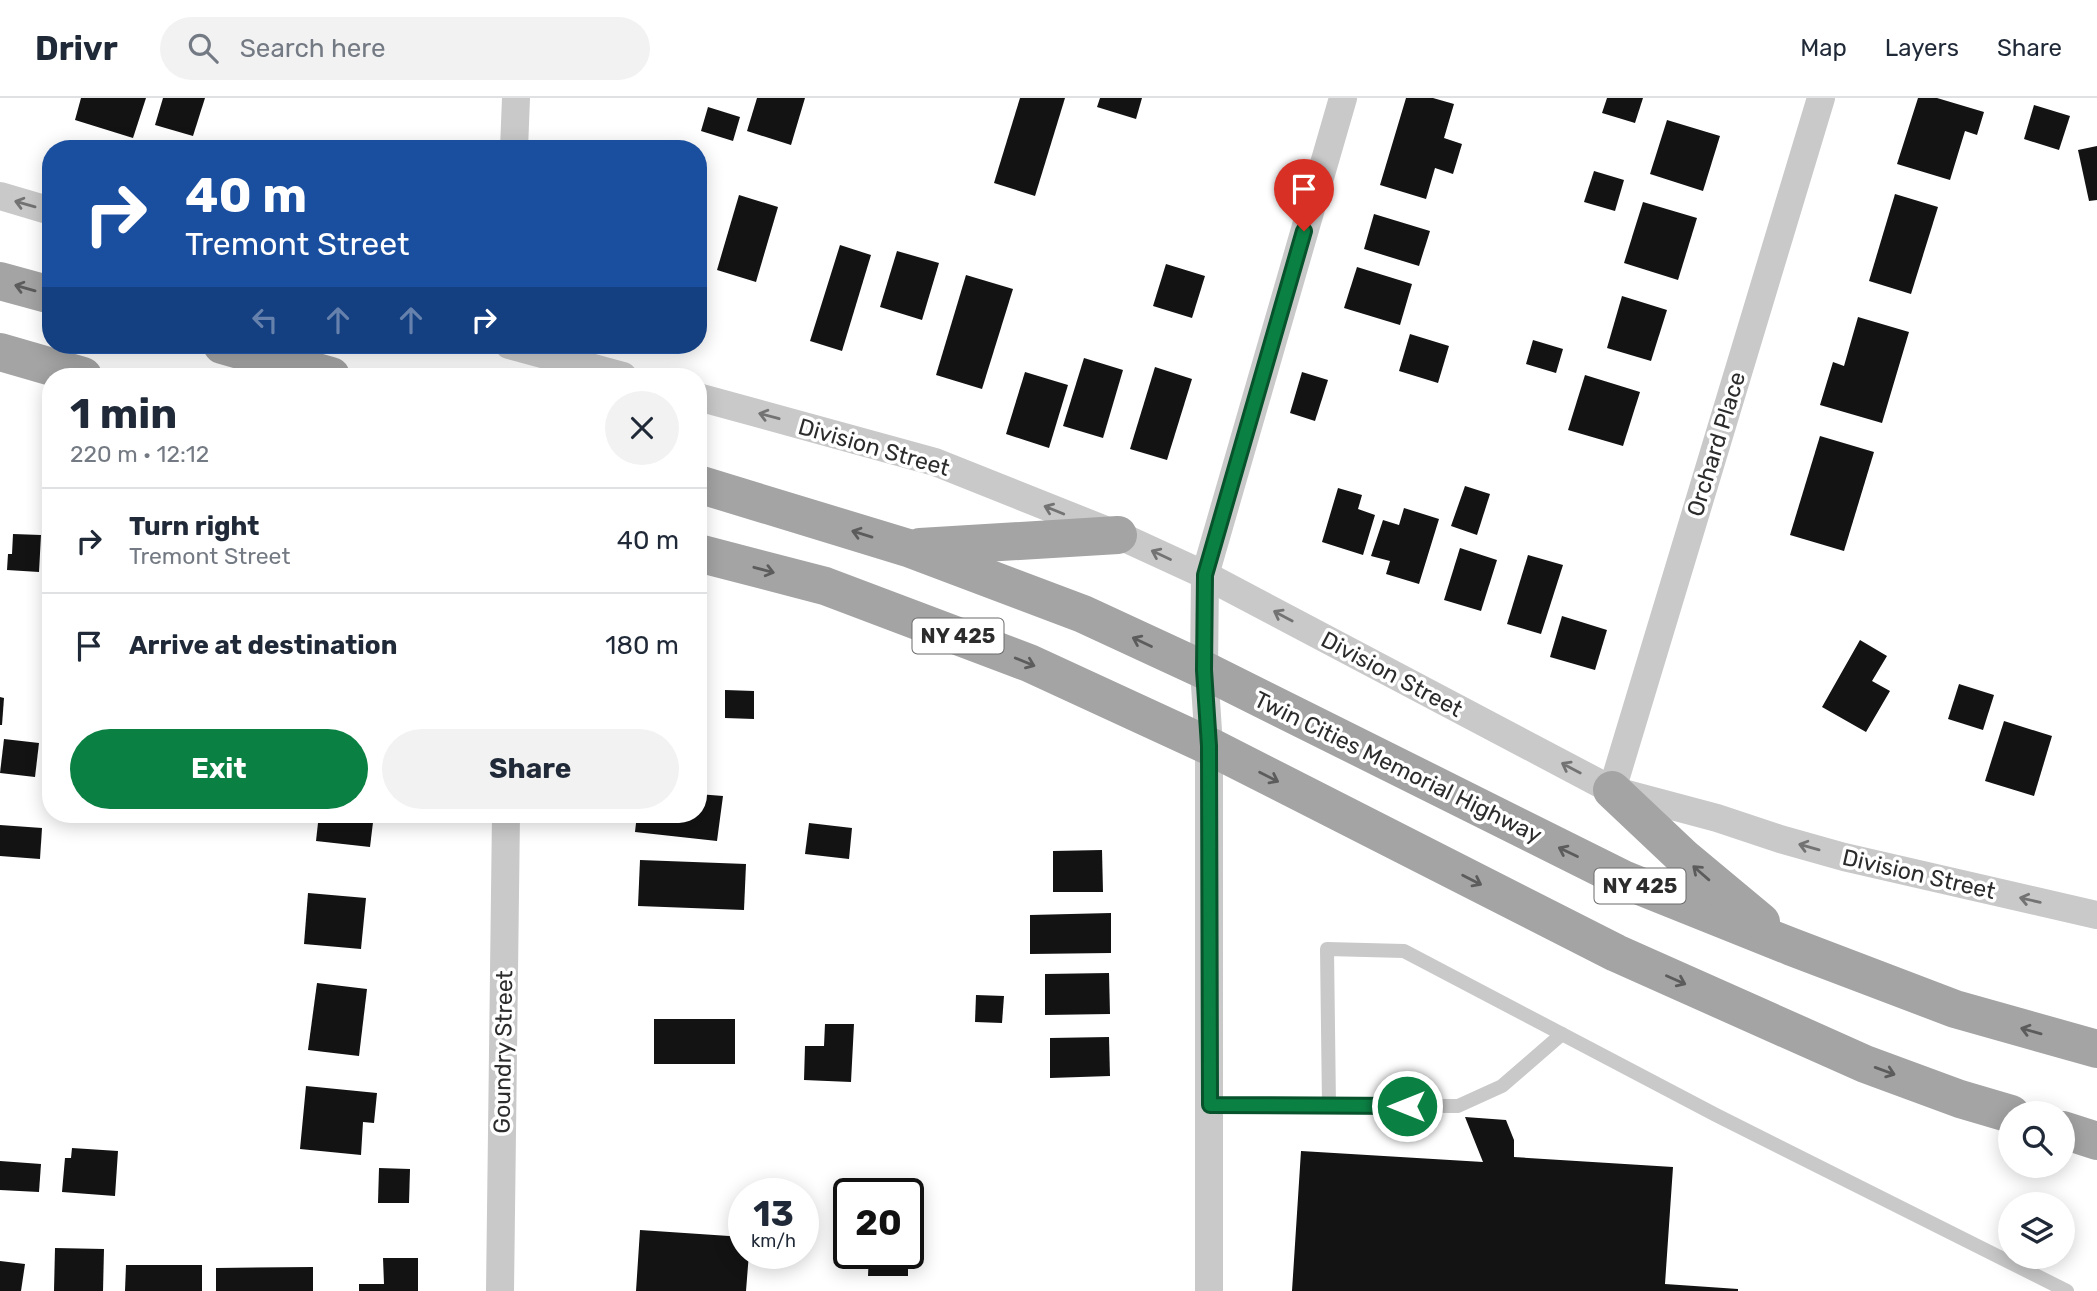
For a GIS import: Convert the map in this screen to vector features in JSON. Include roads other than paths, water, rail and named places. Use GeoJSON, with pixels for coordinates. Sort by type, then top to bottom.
{"type":"FeatureCollection","features":[{"type":"Feature","properties":{"kind":"main road"},"geometry":{"type":"LineString","coordinates":[[0,281],[42,293]]}},
{"type":"Feature","properties":{"kind":"main road"},"geometry":{"type":"LineString","coordinates":[[0,352],[55,368]]}},
{"type":"Feature","properties":{"kind":"main road"},"geometry":{"type":"LineString","coordinates":[[254,354],[303,368]]}},
{"type":"Feature","properties":{"kind":"main road","name":"Twin Cities Memorial Highway"},"geometry":{"type":"LineString","coordinates":[[707,487],[908,548],[1083,614],[1204,670],[1625,880],[1955,1009],[2097,1049]]}},
{"type":"Feature","properties":{"kind":"main road"},"geometry":{"type":"LineString","coordinates":[[908,548],[1118,535]]}},
{"type":"Feature","properties":{"kind":"main road","name":"NY 425"},"geometry":{"type":"LineString","coordinates":[[707,554],[825,586],[1003,653],[1209,746],[1616,953],[1865,1064],[1998,1110]]}},
{"type":"Feature","properties":{"kind":"main road"},"geometry":{"type":"LineString","coordinates":[[1612,790],[1683,857],[1792,947]]}},
{"type":"Feature","properties":{"kind":"main road"},"geometry":{"type":"LineString","coordinates":[[2075,1134],[2097,1141]]}},
{"type":"Feature","properties":{"kind":"street"},"geometry":{"type":"LineString","coordinates":[[514,140],[516,98]]}},
{"type":"Feature","properties":{"kind":"street"},"geometry":{"type":"LineString","coordinates":[[1209,1291],[1209,746],[1204,670],[1205,575],[1343,98]]}},
{"type":"Feature","properties":{"kind":"street","name":"Orchard Place"},"geometry":{"type":"LineString","coordinates":[[1612,790],[1821,98]]}},
{"type":"Feature","properties":{"kind":"street"},"geometry":{"type":"LineString","coordinates":[[0,196],[42,208]]}},
{"type":"Feature","properties":{"kind":"street"},"geometry":{"type":"LineString","coordinates":[[542,354],[594,368]]}},
{"type":"Feature","properties":{"kind":"street","name":"Division Street"},"geometry":{"type":"LineString","coordinates":[[707,399],[934,462],[1118,535],[1205,575],[1612,790],[1717,818],[1844,857],[2097,915]]}},
{"type":"Feature","properties":{"kind":"street","name":"Goundry Street"},"geometry":{"type":"LineString","coordinates":[[500,1291],[506,823]]}},
{"type":"Feature","properties":{"kind":"lane"},"geometry":{"type":"LineString","coordinates":[[1329,1106],[1328,948],[1404,951],[1716,1115],[2067,1291]]}},
{"type":"Feature","properties":{"kind":"lane"},"geometry":{"type":"LineString","coordinates":[[1210,1105],[1458,1106],[1502,1086],[1562,1034]]}}]}
